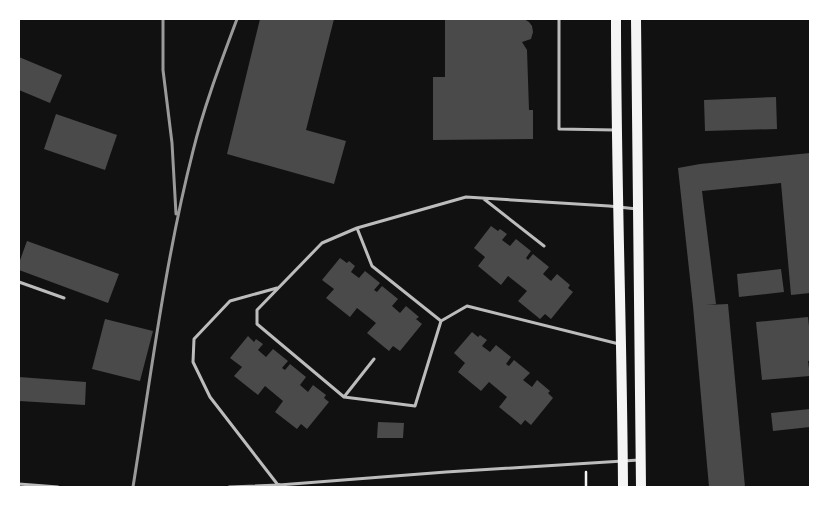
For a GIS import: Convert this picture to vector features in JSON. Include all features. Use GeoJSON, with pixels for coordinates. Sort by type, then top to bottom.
{"type":"FeatureCollection","features":[{"type":"Feature","properties":{"kind":"main road"},"geometry":{"type":"LineString","coordinates":[[616,19],[616,130],[619,206],[623,487]]}},
{"type":"Feature","properties":{"kind":"main road"},"geometry":{"type":"LineString","coordinates":[[636,19],[641,487]]}},
{"type":"Feature","properties":{"kind":"lane"},"geometry":{"type":"LineString","coordinates":[[559,19],[559,129],[616,130]]}},
{"type":"Feature","properties":{"kind":"lane"},"geometry":{"type":"LineString","coordinates":[[621,344],[467,306],[440,320],[415,406],[344,397],[257,324],[258,310],[322,243],[357,228],[466,197],[619,206],[638,210]]}},
{"type":"Feature","properties":{"kind":"lane"},"geometry":{"type":"LineString","coordinates":[[484,198],[544,246]]}},
{"type":"Feature","properties":{"kind":"lane"},"geometry":{"type":"LineString","coordinates":[[357,228],[372,266],[440,320]]}},
{"type":"Feature","properties":{"kind":"lane"},"geometry":{"type":"LineString","coordinates":[[19,282],[64,298]]}},
{"type":"Feature","properties":{"kind":"lane"},"geometry":{"type":"LineString","coordinates":[[279,288],[230,301],[194,339],[193,362],[210,397],[279,486]]}},
{"type":"Feature","properties":{"kind":"lane"},"geometry":{"type":"LineString","coordinates":[[344,397],[374,359]]}},
{"type":"Feature","properties":{"kind":"lane"},"geometry":{"type":"LineString","coordinates":[[229,487],[279,486],[329,481],[641,460]]}},
{"type":"Feature","properties":{"kind":"lane"},"geometry":{"type":"LineString","coordinates":[[329,481],[329,487]]}},
{"type":"Feature","properties":{"kind":"lane"},"geometry":{"type":"LineString","coordinates":[[19,484],[58,487]]}},
{"type":"Feature","properties":{"kind":"path"},"geometry":{"type":"LineString","coordinates":[[586,464],[586,487]]}},
{"type":"Feature","properties":{"kind":"building"},"geometry":{"type":"Polygon","coordinates":[[[260,19],[334,19],[306,130],[346,141],[334,184],[227,154],[260,19]]]}},
{"type":"Feature","properties":{"kind":"building"},"geometry":{"type":"Polygon","coordinates":[[[445,19],[524,19],[532,26],[533,32],[531,39],[522,42],[527,50],[529,110],[533,110],[533,139],[433,140],[433,77],[445,77],[445,19]]]}},
{"type":"Feature","properties":{"kind":"building"},"geometry":{"type":"Polygon","coordinates":[[[19,57],[62,75],[50,103],[19,90],[19,57]]]}},
{"type":"Feature","properties":{"kind":"building"},"geometry":{"type":"Polygon","coordinates":[[[776,97],[777,129],[705,131],[704,100],[776,97]]]}},
{"type":"Feature","properties":{"kind":"building"},"geometry":{"type":"Polygon","coordinates":[[[56,114],[117,135],[105,170],[44,149],[56,114]]]}},
{"type":"Feature","properties":{"kind":"building"},"geometry":{"type":"Polygon","coordinates":[[[810,153],[810,293],[791,295],[781,183],[702,191],[716,304],[706,305],[728,304],[745,487],[709,487],[693,306],[678,168],[700,164],[810,153]]]}},
{"type":"Feature","properties":{"kind":"building"},"geometry":{"type":"Polygon","coordinates":[[[491,226],[498,231],[500,229],[507,234],[502,240],[510,246],[516,239],[531,251],[526,258],[528,260],[533,254],[549,267],[543,274],[551,281],[557,274],[570,285],[568,288],[573,292],[551,319],[545,314],[540,319],[518,301],[527,291],[508,276],[501,285],[478,266],[485,257],[474,248],[491,226]]]}},
{"type":"Feature","properties":{"kind":"building"},"geometry":{"type":"Polygon","coordinates":[[[27,241],[119,274],[108,303],[19,270],[19,263],[27,241]]]}},
{"type":"Feature","properties":{"kind":"building"},"geometry":{"type":"Polygon","coordinates":[[[340,258],[347,263],[349,261],[355,266],[351,272],[359,278],[365,271],[380,283],[374,290],[377,292],[382,286],[398,299],[392,306],[400,313],[406,306],[419,317],[416,319],[422,324],[400,351],[393,346],[389,351],[367,333],[376,323],[357,308],[350,317],[326,298],[334,289],[322,280],[340,258]]]}},
{"type":"Feature","properties":{"kind":"building"},"geometry":{"type":"Polygon","coordinates":[[[781,269],[784,292],[739,297],[737,274],[781,269]]]}},
{"type":"Feature","properties":{"kind":"building"},"geometry":{"type":"Polygon","coordinates":[[[808,317],[810,361],[808,361],[810,376],[762,380],[756,322],[808,317]]]}},
{"type":"Feature","properties":{"kind":"building"},"geometry":{"type":"Polygon","coordinates":[[[105,319],[153,331],[140,381],[92,369],[105,319]]]}},
{"type":"Feature","properties":{"kind":"building"},"geometry":{"type":"Polygon","coordinates":[[[472,332],[478,337],[480,335],[487,340],[482,346],[490,352],[496,345],[511,357],[506,364],[509,366],[514,360],[530,373],[523,380],[532,387],[537,380],[550,391],[548,393],[553,398],[531,425],[525,420],[521,425],[499,407],[507,397],[489,382],[481,391],[458,372],[465,363],[454,353],[472,332]]]}},
{"type":"Feature","properties":{"kind":"building"},"geometry":{"type":"Polygon","coordinates":[[[248,336],[254,342],[256,339],[263,344],[258,350],[266,357],[273,349],[288,361],[282,368],[285,370],[290,364],[306,377],[300,385],[308,392],[313,385],[326,395],[324,398],[329,402],[307,429],[301,424],[297,429],[275,412],[283,401],[265,386],[258,395],[234,376],[242,367],[230,358],[248,336]]]}},
{"type":"Feature","properties":{"kind":"building"},"geometry":{"type":"Polygon","coordinates":[[[19,377],[86,382],[85,405],[19,401],[19,377]]]}},
{"type":"Feature","properties":{"kind":"building"},"geometry":{"type":"Polygon","coordinates":[[[810,409],[810,427],[773,431],[771,413],[810,409]]]}},
{"type":"Feature","properties":{"kind":"building"},"geometry":{"type":"Polygon","coordinates":[[[378,422],[404,423],[403,438],[377,438],[378,422]]]}},
{"type":"Feature","properties":{"kind":"railway"},"geometry":{"type":"LineString","coordinates":[[163,19],[163,70],[172,143],[176,214]]}},
{"type":"Feature","properties":{"kind":"railway"},"geometry":{"type":"LineString","coordinates":[[133,487],[166,276],[183,192],[202,117],[237,19]]}}]}
